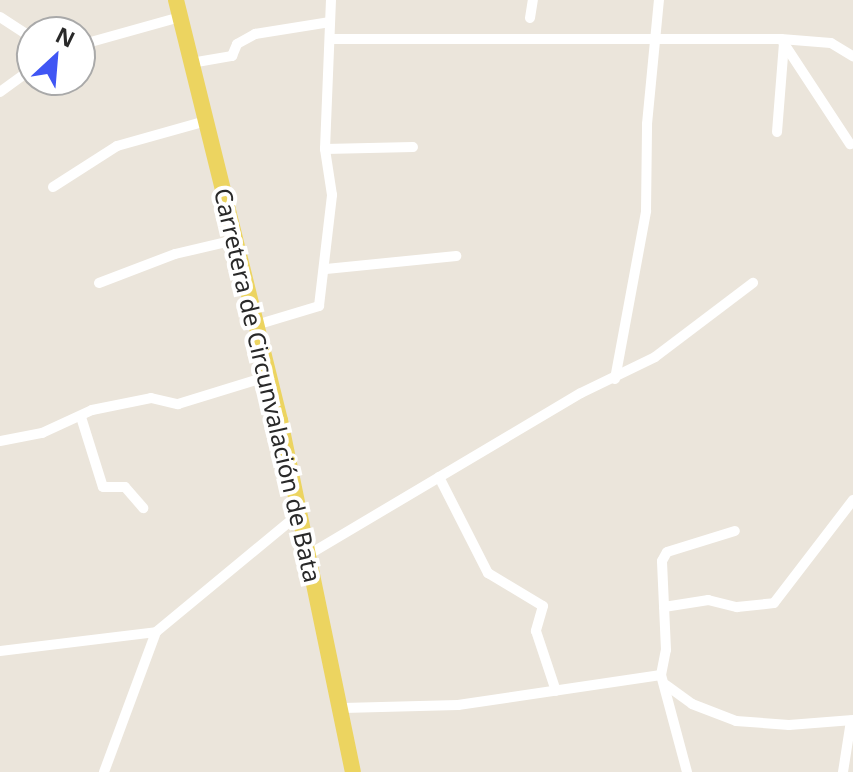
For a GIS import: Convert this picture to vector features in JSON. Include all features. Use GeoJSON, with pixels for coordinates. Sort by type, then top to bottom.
{"type":"FeatureCollection","features":[{"type":"Feature","properties":{"kind":"main road","name":"Carretera de Circunvalación de Bata"},"geometry":{"type":"LineString","coordinates":[[178,8],[269,376],[343,708],[353,772]]}},
{"type":"Feature","properties":{"kind":"street"},"geometry":{"type":"LineString","coordinates":[[256,325],[319,306],[326,269],[332,195],[325,149],[331,0]]}},
{"type":"Feature","properties":{"kind":"street"},"geometry":{"type":"LineString","coordinates":[[530,18],[533,0]]}},
{"type":"Feature","properties":{"kind":"street"},"geometry":{"type":"LineString","coordinates":[[615,379],[646,211],[647,124],[659,0]]}},
{"type":"Feature","properties":{"kind":"street"},"geometry":{"type":"LineString","coordinates":[[96,39],[178,8]]}},
{"type":"Feature","properties":{"kind":"street"},"geometry":{"type":"LineString","coordinates":[[191,63],[232,56],[237,44],[255,34],[330,22]]}},
{"type":"Feature","properties":{"kind":"street"},"geometry":{"type":"LineString","coordinates":[[331,39],[656,43],[782,41],[831,43],[853,56]]}},
{"type":"Feature","properties":{"kind":"street"},"geometry":{"type":"LineString","coordinates":[[777,132],[782,41]]}},
{"type":"Feature","properties":{"kind":"street"},"geometry":{"type":"LineString","coordinates":[[782,41],[850,144]]}},
{"type":"Feature","properties":{"kind":"street"},"geometry":{"type":"LineString","coordinates":[[53,187],[128,142],[206,121]]}},
{"type":"Feature","properties":{"kind":"street"},"geometry":{"type":"LineString","coordinates":[[325,149],[413,147]]}},
{"type":"Feature","properties":{"kind":"street"},"geometry":{"type":"LineString","coordinates":[[99,283],[175,254],[235,240]]}},
{"type":"Feature","properties":{"kind":"street"},"geometry":{"type":"LineString","coordinates":[[326,269],[456,256]]}},
{"type":"Feature","properties":{"kind":"street"},"geometry":{"type":"LineString","coordinates":[[308,555],[581,393],[615,379],[689,334],[753,283]]}},
{"type":"Feature","properties":{"kind":"street"},"geometry":{"type":"LineString","coordinates":[[0,441],[42,433],[81,417],[151,398],[178,404],[269,376]]}},
{"type":"Feature","properties":{"kind":"street"},"geometry":{"type":"LineString","coordinates":[[81,417],[103,487],[125,487],[143,508]]}},
{"type":"Feature","properties":{"kind":"street"},"geometry":{"type":"LineString","coordinates":[[439,477],[488,573],[543,606],[536,631],[556,691]]}},
{"type":"Feature","properties":{"kind":"street"},"geometry":{"type":"LineString","coordinates":[[664,607],[708,600],[737,607],[774,603],[853,500]]}},
{"type":"Feature","properties":{"kind":"street"},"geometry":{"type":"LineString","coordinates":[[104,772],[156,632],[300,513]]}},
{"type":"Feature","properties":{"kind":"street"},"geometry":{"type":"LineString","coordinates":[[687,772],[663,679],[664,554],[735,531]]}},
{"type":"Feature","properties":{"kind":"street"},"geometry":{"type":"LineString","coordinates":[[0,651],[156,632]]}},
{"type":"Feature","properties":{"kind":"street"},"geometry":{"type":"LineString","coordinates":[[343,708],[458,705],[663,679],[692,704],[736,721],[852,720],[843,772]]}}]}
